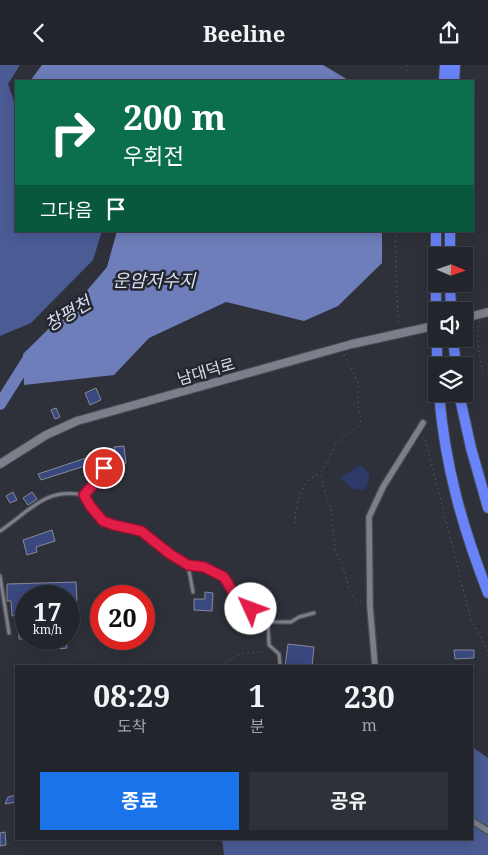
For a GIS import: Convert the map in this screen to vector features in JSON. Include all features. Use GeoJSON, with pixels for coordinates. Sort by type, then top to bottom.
{"type":"FeatureCollection","features":[{"type":"Feature","properties":{"kind":"highway"},"geometry":{"type":"LineString","coordinates":[[444,80],[445,65]]}},
{"type":"Feature","properties":{"kind":"highway"},"geometry":{"type":"LineString","coordinates":[[454,80],[455,65]]}},
{"type":"Feature","properties":{"kind":"highway"},"geometry":{"type":"LineString","coordinates":[[434,302],[436,232]]}},
{"type":"Feature","properties":{"kind":"highway"},"geometry":{"type":"LineString","coordinates":[[450,232],[450,247]]}},
{"type":"Feature","properties":{"kind":"highway"},"geometry":{"type":"LineString","coordinates":[[440,402],[449,471],[470,545],[488,593]]}},
{"type":"Feature","properties":{"kind":"highway"},"geometry":{"type":"LineString","coordinates":[[461,402],[471,448],[488,508]]}},
{"type":"Feature","properties":{"kind":"main road","name":"남대덕로"},"geometry":{"type":"LineString","coordinates":[[0,464],[46,435],[78,421],[341,347],[428,327]]}},
{"type":"Feature","properties":{"kind":"street"},"geometry":{"type":"LineString","coordinates":[[375,665],[370,607],[369,517],[383,487],[423,423]]}},
{"type":"Feature","properties":{"kind":"street"},"geometry":{"type":"LineString","coordinates":[[473,821],[488,831]]}},
{"type":"Feature","properties":{"kind":"lane"},"geometry":{"type":"LineString","coordinates":[[84,495],[98,479],[104,468]]}},
{"type":"Feature","properties":{"kind":"lane"},"geometry":{"type":"LineString","coordinates":[[0,531],[50,495],[70,492],[84,495],[103,521],[141,531],[170,554],[188,565],[204,567],[224,577],[237,599],[268,622],[291,622],[299,617],[314,613]]}},
{"type":"Feature","properties":{"kind":"lane"},"geometry":{"type":"LineString","coordinates":[[188,565],[193,592]]}},
{"type":"Feature","properties":{"kind":"lane"},"geometry":{"type":"LineString","coordinates":[[0,576],[9,633]]}},
{"type":"Feature","properties":{"kind":"lane"},"geometry":{"type":"LineString","coordinates":[[268,622],[269,645],[279,654],[280,663]]}},
{"type":"Feature","properties":{"kind":"path"},"geometry":{"type":"LineString","coordinates":[[406,65],[409,80]]}},
{"type":"Feature","properties":{"kind":"path"},"geometry":{"type":"LineString","coordinates":[[395,232],[398,334]]}},
{"type":"Feature","properties":{"kind":"path"},"geometry":{"type":"LineString","coordinates":[[483,373],[479,354],[478,329],[485,313]]}},
{"type":"Feature","properties":{"kind":"path"},"geometry":{"type":"LineString","coordinates":[[341,347],[358,382],[358,405],[361,421],[358,426],[336,443],[321,473],[325,493],[331,508],[335,550],[350,591],[356,600],[370,607]]}},
{"type":"Feature","properties":{"kind":"path"},"geometry":{"type":"LineString","coordinates":[[414,438],[425,438],[471,620],[488,651]]}},
{"type":"Feature","properties":{"kind":"path"},"geometry":{"type":"LineString","coordinates":[[295,523],[295,507],[298,500],[314,475],[321,473]]}},
{"type":"Feature","properties":{"kind":"path"},"geometry":{"type":"LineString","coordinates":[[222,665],[228,659],[248,652],[262,652],[269,645]]}},
{"type":"Feature","properties":{"kind":"shaded area"},"geometry":{"type":"Polygon","coordinates":[[[0,65],[20,65],[8,84],[15,104],[15,232],[102,232],[93,260],[31,323],[0,336],[0,65]]]}},
{"type":"Feature","properties":{"kind":"shaded area"},"geometry":{"type":"Polygon","coordinates":[[[360,465],[369,473],[369,480],[365,490],[353,489],[340,478],[360,465]]]}},
{"type":"Feature","properties":{"kind":"shaded area"},"geometry":{"type":"Polygon","coordinates":[[[473,747],[488,758],[488,855],[224,855],[222,840],[473,840],[473,747]]]}},
{"type":"Feature","properties":{"kind":"water"},"geometry":{"type":"Polygon","coordinates":[[[42,65],[323,65],[348,80],[31,80],[42,65]]]}},
{"type":"Feature","properties":{"kind":"water","name":"운암저수지"},"geometry":{"type":"Polygon","coordinates":[[[117,232],[382,232],[382,263],[338,306],[304,321],[226,302],[149,338],[114,375],[24,385],[23,354],[84,294],[107,267],[117,232]]]}},
{"type":"Feature","properties":{"kind":"building"},"geometry":{"type":"Polygon","coordinates":[[[96,388],[101,400],[90,405],[85,393],[96,388]]]}},
{"type":"Feature","properties":{"kind":"building"},"geometry":{"type":"Polygon","coordinates":[[[56,408],[60,417],[55,419],[51,410],[56,408]]]}},
{"type":"Feature","properties":{"kind":"building"},"geometry":{"type":"Polygon","coordinates":[[[124,446],[126,463],[115,471],[114,447],[124,446]]]}},
{"type":"Feature","properties":{"kind":"building"},"geometry":{"type":"Polygon","coordinates":[[[86,458],[88,465],[41,480],[38,474],[86,458]]]}},
{"type":"Feature","properties":{"kind":"building"},"geometry":{"type":"Polygon","coordinates":[[[13,492],[17,500],[10,503],[6,496],[13,492]]]}},
{"type":"Feature","properties":{"kind":"building"},"geometry":{"type":"Polygon","coordinates":[[[32,492],[37,499],[28,505],[23,498],[32,492]]]}},
{"type":"Feature","properties":{"kind":"building"},"geometry":{"type":"Polygon","coordinates":[[[52,530],[55,541],[36,547],[37,552],[27,555],[23,540],[52,530]]]}},
{"type":"Feature","properties":{"kind":"building"},"geometry":{"type":"Polygon","coordinates":[[[76,582],[76,585],[15,585],[15,616],[12,616],[11,601],[7,601],[7,584],[76,582]]]}},
{"type":"Feature","properties":{"kind":"building"},"geometry":{"type":"Polygon","coordinates":[[[205,592],[213,593],[212,611],[194,610],[194,599],[205,599],[205,592]]]}},
{"type":"Feature","properties":{"kind":"building"},"geometry":{"type":"Polygon","coordinates":[[[288,644],[314,647],[312,665],[285,665],[288,644]]]}},
{"type":"Feature","properties":{"kind":"building"},"geometry":{"type":"Polygon","coordinates":[[[454,650],[474,650],[474,658],[455,659],[454,650]]]}},
{"type":"Feature","properties":{"kind":"building"},"geometry":{"type":"Polygon","coordinates":[[[15,795],[15,802],[5,804],[8,797],[15,795]]]}},
{"type":"Feature","properties":{"kind":"building"},"geometry":{"type":"Polygon","coordinates":[[[5,832],[6,845],[0,846],[0,833],[5,832]]]}},
{"type":"Feature","properties":{"kind":"waterway","name":"창평천"},"geometry":{"type":"LineString","coordinates":[[0,404],[29,358],[34,355]]}},
{"type":"Feature","properties":{"kind":"route"},"geometry":{"type":"LineString","coordinates":[[104,468],[98,479],[84,495],[103,521],[141,531],[170,554],[188,565],[204,567],[217,572],[224,577],[237,599],[251,609]]}}]}
